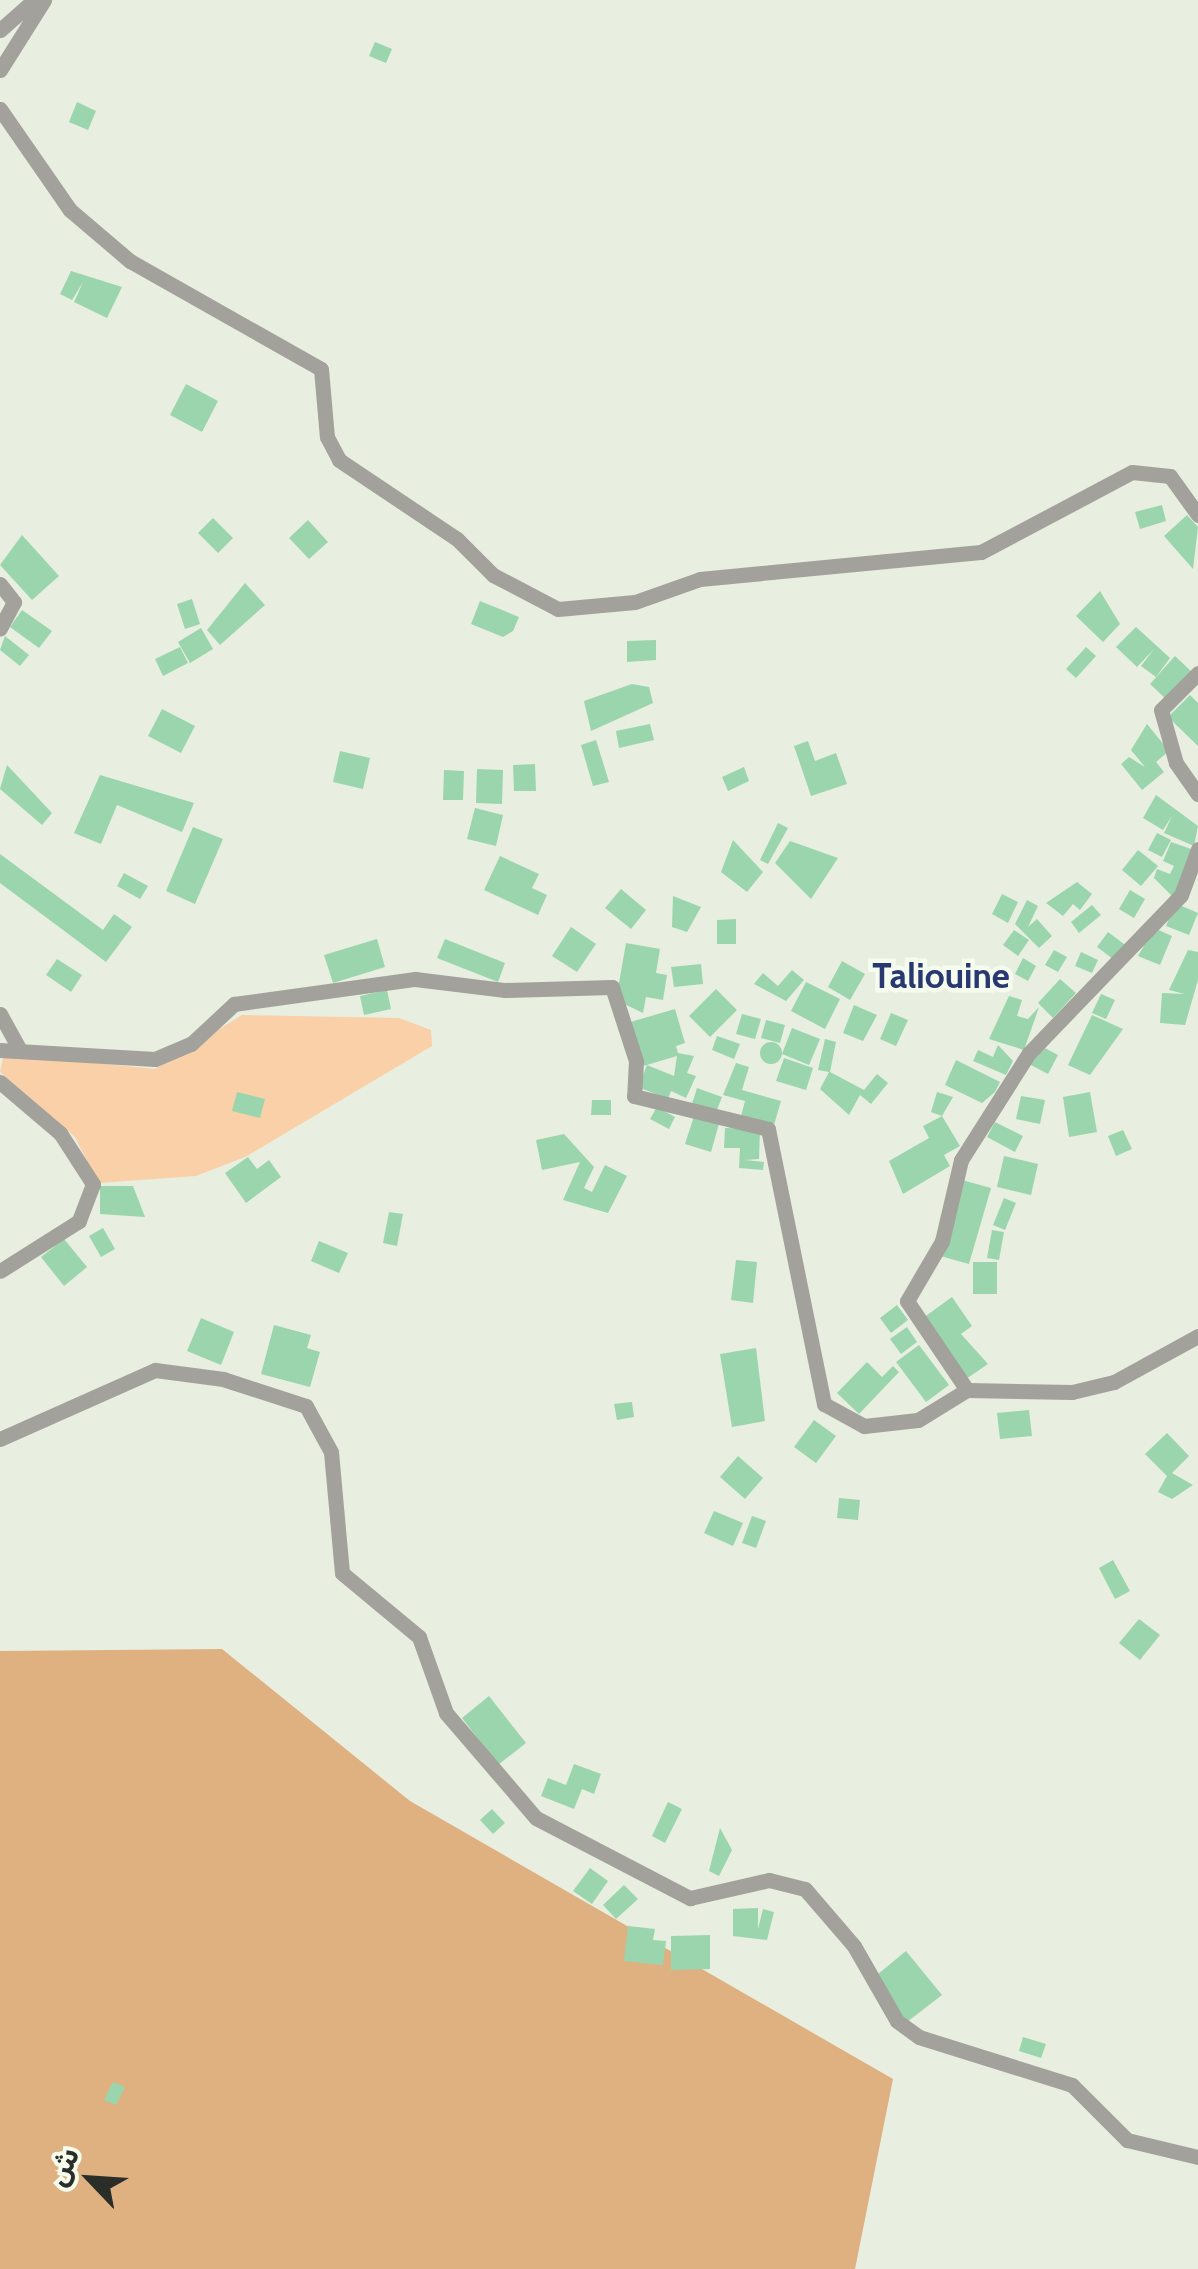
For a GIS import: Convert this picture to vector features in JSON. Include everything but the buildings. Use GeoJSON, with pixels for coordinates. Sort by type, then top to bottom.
{"type":"FeatureCollection","features":[{"type":"Feature","properties":{"kind":"street"},"geometry":{"type":"LineString","coordinates":[[0,30],[34,0]]}},
{"type":"Feature","properties":{"kind":"street"},"geometry":{"type":"LineString","coordinates":[[0,70],[44,0]]}},
{"type":"Feature","properties":{"kind":"street"},"geometry":{"type":"LineString","coordinates":[[0,109],[70,210],[130,262],[321,369],[327,436],[338,460],[457,540],[492,575],[558,609],[635,602],[700,579],[981,552],[1132,472],[1170,476],[1198,515]]}},
{"type":"Feature","properties":{"kind":"street"},"geometry":{"type":"LineString","coordinates":[[0,584],[14,602],[0,628]]}},
{"type":"Feature","properties":{"kind":"street"},"geometry":{"type":"LineString","coordinates":[[1198,673],[1160,710],[1176,763],[1198,794]]}},
{"type":"Feature","properties":{"kind":"street"},"geometry":{"type":"LineString","coordinates":[[967,1390],[907,1301],[942,1241],[961,1160],[1028,1052],[1181,896],[1198,850]]}},
{"type":"Feature","properties":{"kind":"street"},"geometry":{"type":"LineString","coordinates":[[0,1050],[20,1048],[154,1059],[191,1044],[234,1004],[416,979],[505,990],[612,987],[636,1061],[634,1096],[768,1129],[824,1404],[864,1426],[918,1420],[967,1390],[1072,1392],[1114,1382],[1198,1336]]}},
{"type":"Feature","properties":{"kind":"street"},"geometry":{"type":"LineString","coordinates":[[0,1014],[20,1048]]}},
{"type":"Feature","properties":{"kind":"street"},"geometry":{"type":"LineString","coordinates":[[0,1082],[60,1133],[92,1184],[78,1220],[0,1271]]}},
{"type":"Feature","properties":{"kind":"street"},"geometry":{"type":"LineString","coordinates":[[0,1439],[155,1370],[194,1372],[306,1406],[331,1452],[342,1572],[419,1637],[446,1712],[536,1818],[690,1898],[768,1880],[805,1889],[854,1946],[897,2021],[919,2037],[1072,2085],[1127,2140],[1198,2157]]}},
{"type":"Feature","properties":{"kind":"shaded area"},"geometry":{"type":"Polygon","coordinates":[[[242,1015],[399,1018],[431,1030],[432,1046],[245,1157],[196,1176],[98,1183],[75,1137],[0,1072],[3,1058],[18,1055],[155,1069],[242,1015]]]}},
{"type":"Feature","properties":{"kind":"shaded area"},"geometry":{"type":"Polygon","coordinates":[[[222,1649],[410,1801],[893,2079],[855,2269],[0,2269],[0,1651],[222,1649]]]}},
{"type":"Feature","properties":{"kind":"district","name":"Taliouine"},"geometry":{"type":"Point","coordinates":[941,976]}}]}
